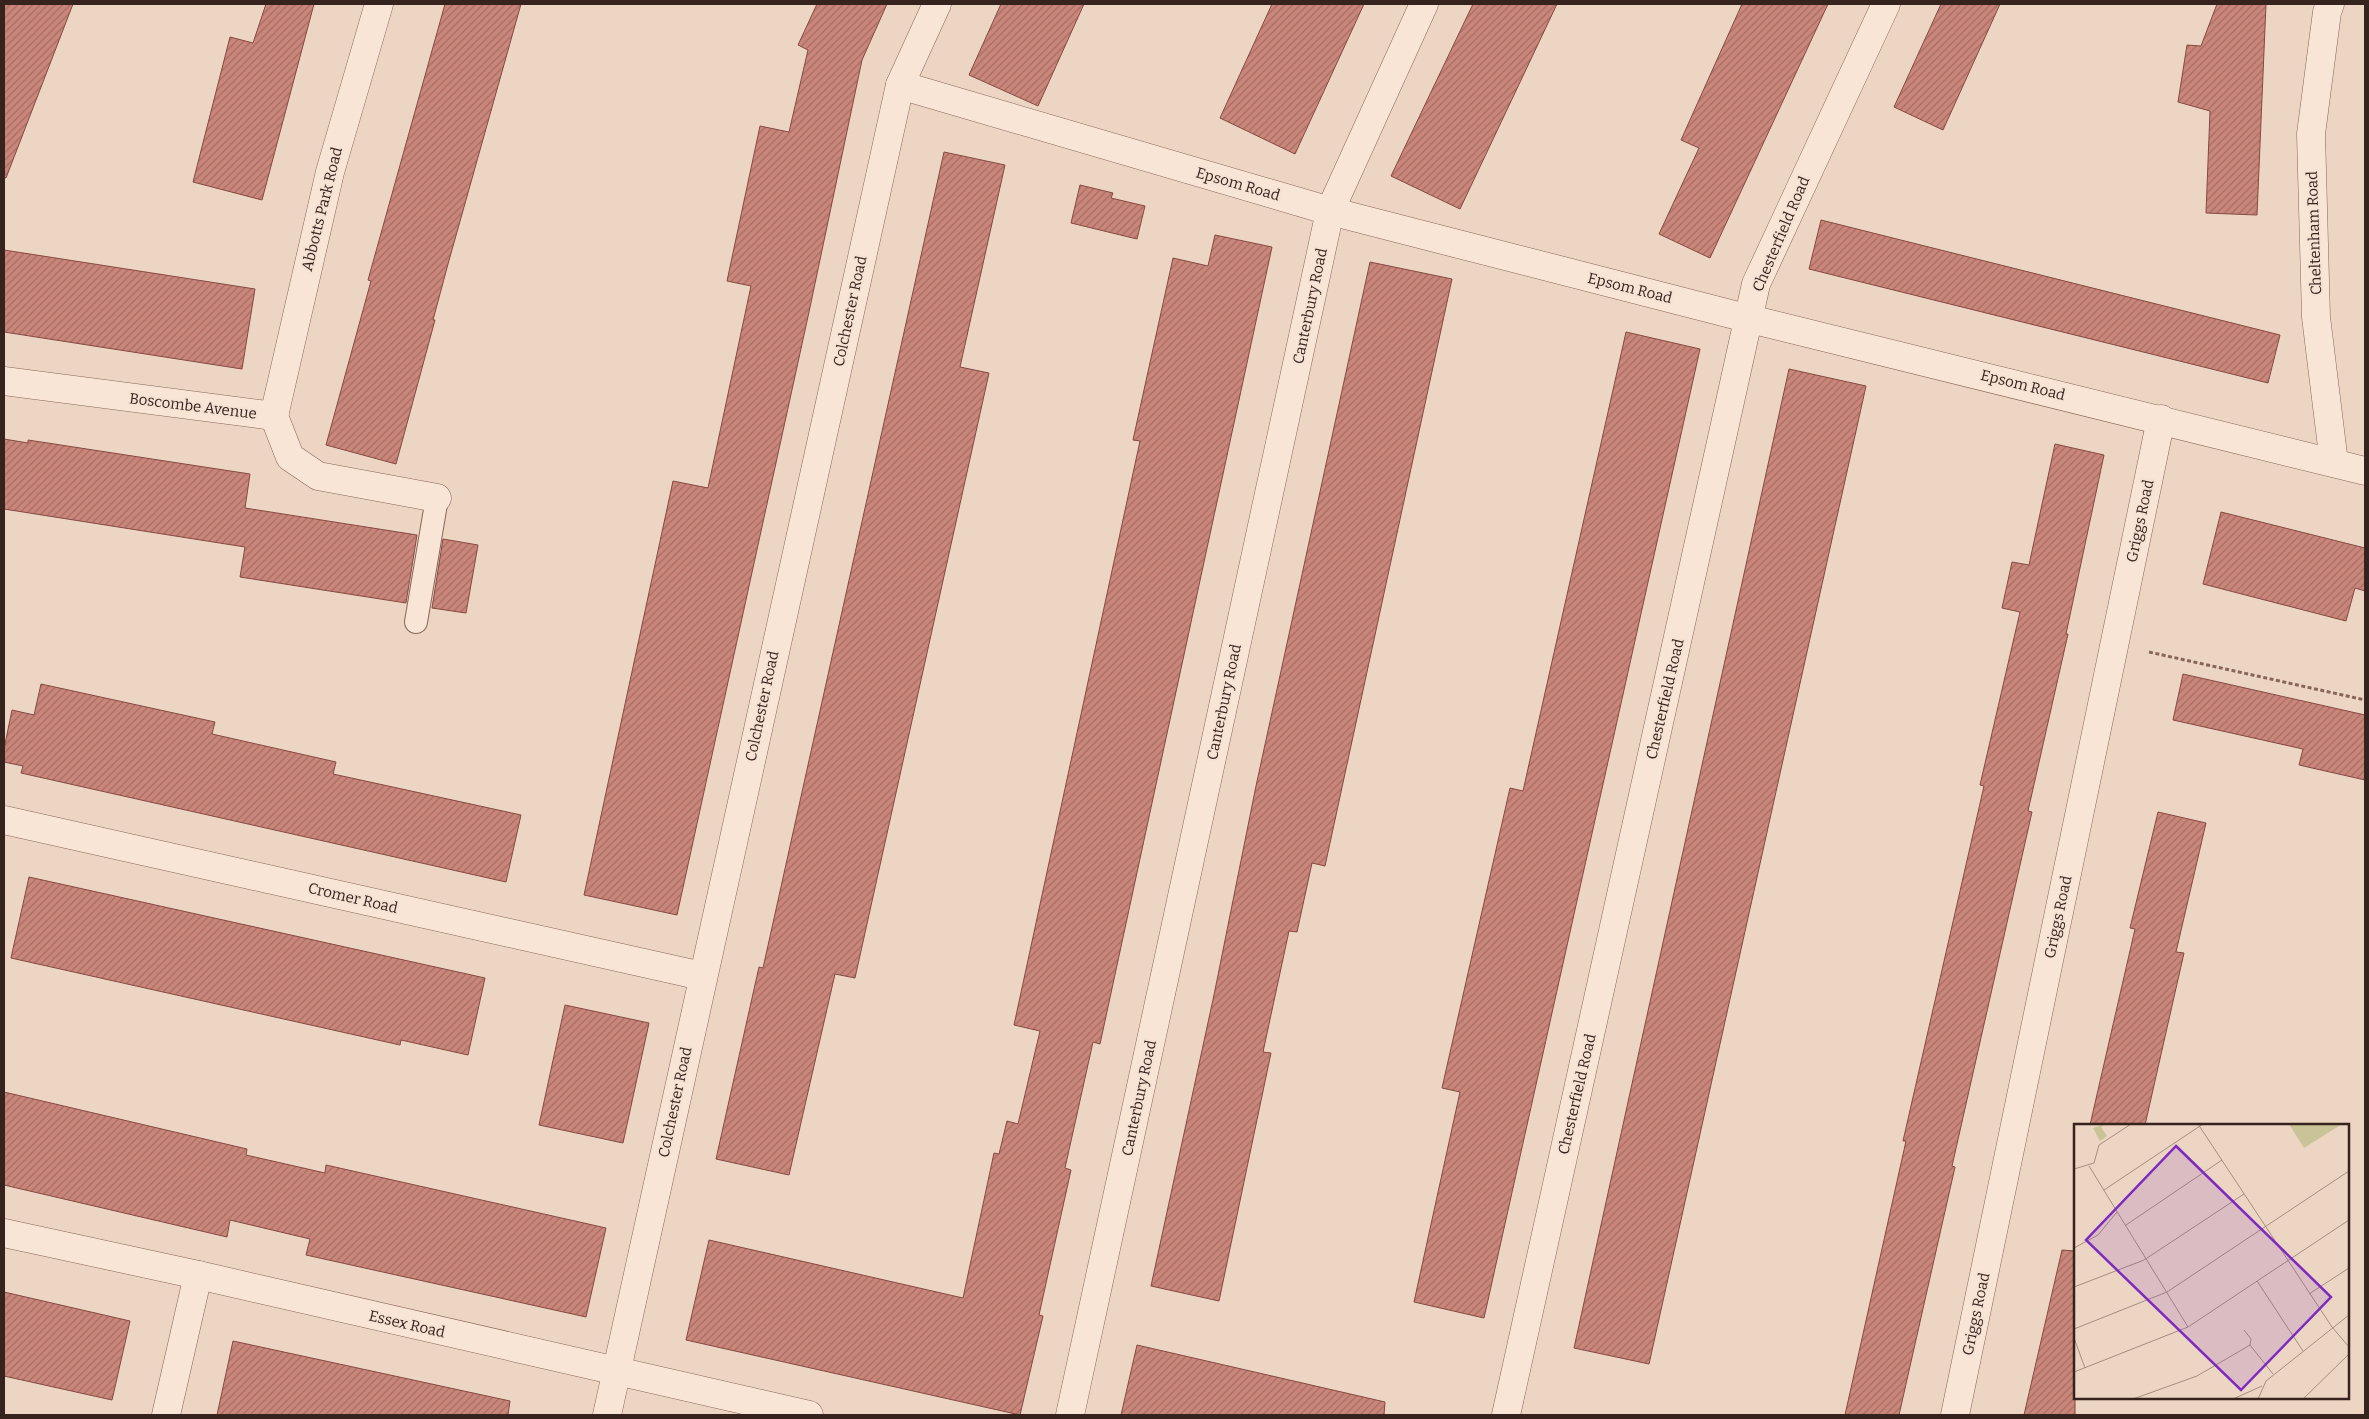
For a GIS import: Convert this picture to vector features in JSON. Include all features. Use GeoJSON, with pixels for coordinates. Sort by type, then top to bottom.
{"type":"FeatureCollection","features":[{"type":"Feature","properties":{"kind":"street","name":"Abbotts Park Road"},"geometry":{"type":"LineString","coordinates":[[274,416],[330,172],[379,4]]}},
{"type":"Feature","properties":{"kind":"street","name":"Colchester Road"},"geometry":{"type":"LineString","coordinates":[[607,1415],[702,976],[900,85],[937,4]]}},
{"type":"Feature","properties":{"kind":"street","name":"Canterbury Road"},"geometry":{"type":"LineString","coordinates":[[1070,1415],[1330,211],[1424,4]]}},
{"type":"Feature","properties":{"kind":"street","name":"Chesterfield Road"},"geometry":{"type":"LineString","coordinates":[[1506,1415],[1756,284],[1886,4]]}},
{"type":"Feature","properties":{"kind":"street","name":"Cheltenham Road"},"geometry":{"type":"LineString","coordinates":[[2330,4],[2311,134],[2316,317],[2334,463]]}},
{"type":"Feature","properties":{"kind":"street","name":"Epsom Road"},"geometry":{"type":"LineString","coordinates":[[900,85],[1330,211],[2365,471]]}},
{"type":"Feature","properties":{"kind":"street","name":"Boscombe Avenue"},"geometry":{"type":"LineString","coordinates":[[4,380],[274,416],[290,457],[318,476],[437,498]]}},
{"type":"Feature","properties":{"kind":"street","name":"Griggs Road"},"geometry":{"type":"LineString","coordinates":[[1955,1415],[2161,419]]}},
{"type":"Feature","properties":{"kind":"street","name":"Cromer Road"},"geometry":{"type":"LineString","coordinates":[[4,820],[702,976]]}},
{"type":"Feature","properties":{"kind":"street","name":"Essex Road"},"geometry":{"type":"LineString","coordinates":[[4,1233],[198,1275],[809,1415]]}},
{"type":"Feature","properties":{"kind":"street"},"geometry":{"type":"LineString","coordinates":[[166,1415],[198,1275]]}},
{"type":"Feature","properties":{"kind":"lane"},"geometry":{"type":"LineString","coordinates":[[416,622],[437,498]]}},
{"type":"Feature","properties":{"kind":"path"},"geometry":{"type":"LineString","coordinates":[[2114,644],[2365,700]]}},
{"type":"Feature","properties":{"kind":"building"},"geometry":{"type":"Polygon","coordinates":[[[4,4],[73,4],[6,178],[4,177],[4,4]]]}},
{"type":"Feature","properties":{"kind":"building"},"geometry":{"type":"Polygon","coordinates":[[[266,4],[314,4],[262,200],[193,182],[230,37],[253,43],[266,4]]]}},
{"type":"Feature","properties":{"kind":"building"},"geometry":{"type":"Polygon","coordinates":[[[445,4],[521,4],[448,264],[433,320],[435,320],[396,464],[326,445],[371,281],[368,280],[445,4]]]}},
{"type":"Feature","properties":{"kind":"building"},"geometry":{"type":"Polygon","coordinates":[[[817,4],[887,4],[862,60],[677,915],[584,895],[673,481],[708,488],[751,286],[727,281],[760,126],[789,132],[808,50],[798,45],[817,4]]]}},
{"type":"Feature","properties":{"kind":"building"},"geometry":{"type":"Polygon","coordinates":[[[1001,4],[1084,4],[1038,106],[969,75],[1001,4]]]}},
{"type":"Feature","properties":{"kind":"building"},"geometry":{"type":"Polygon","coordinates":[[[1272,4],[1364,4],[1295,154],[1220,118],[1272,4]]]}},
{"type":"Feature","properties":{"kind":"building"},"geometry":{"type":"Polygon","coordinates":[[[1473,4],[1557,4],[1460,209],[1391,176],[1473,4]]]}},
{"type":"Feature","properties":{"kind":"building"},"geometry":{"type":"Polygon","coordinates":[[[1742,4],[1828,4],[1710,258],[1659,234],[1699,148],[1681,140],[1742,4]]]}},
{"type":"Feature","properties":{"kind":"building"},"geometry":{"type":"Polygon","coordinates":[[[1941,4],[2000,4],[1943,130],[1894,107],[1941,4]]]}},
{"type":"Feature","properties":{"kind":"building"},"geometry":{"type":"Polygon","coordinates":[[[2217,4],[2266,4],[2257,215],[2206,213],[2210,111],[2178,102],[2187,45],[2201,46],[2217,4]]]}},
{"type":"Feature","properties":{"kind":"building"},"geometry":{"type":"Polygon","coordinates":[[[944,152],[1005,165],[960,367],[989,373],[855,978],[835,974],[789,1175],[716,1159],[759,967],[763,968],[944,152]]]}},
{"type":"Feature","properties":{"kind":"building"},"geometry":{"type":"Polygon","coordinates":[[[1080,185],[1113,193],[1111,198],[1145,206],[1137,239],[1071,223],[1080,185]]]}},
{"type":"Feature","properties":{"kind":"building"},"geometry":{"type":"Polygon","coordinates":[[[1821,220],[2280,335],[2268,383],[1809,269],[1821,220]]]}},
{"type":"Feature","properties":{"kind":"building"},"geometry":{"type":"Polygon","coordinates":[[[1215,235],[1272,247],[1100,1044],[1093,1042],[1065,1168],[1071,1170],[1039,1315],[1043,1316],[1020,1415],[686,1340],[709,1240],[963,1298],[994,1153],[999,1154],[1007,1121],[1018,1124],[1040,1031],[1014,1025],[1140,441],[1133,440],[1173,258],[1208,266],[1215,235]]]}},
{"type":"Feature","properties":{"kind":"building"},"geometry":{"type":"Polygon","coordinates":[[[4,250],[255,289],[242,369],[4,332],[4,250]]]}},
{"type":"Feature","properties":{"kind":"building"},"geometry":{"type":"Polygon","coordinates":[[[1370,262],[1452,279],[1325,866],[1312,863],[1297,932],[1289,931],[1263,1052],[1271,1053],[1219,1301],[1151,1286],[1214,995],[1256,786],[1370,262]]]}},
{"type":"Feature","properties":{"kind":"building"},"geometry":{"type":"Polygon","coordinates":[[[1626,332],[1700,349],[1484,1318],[1414,1302],[1460,1092],[1442,1088],[1510,788],[1523,791],[1626,332]]]}},
{"type":"Feature","properties":{"kind":"building"},"geometry":{"type":"Polygon","coordinates":[[[1789,369],[1866,386],[1649,1364],[1574,1348],[1789,369]]]}},
{"type":"Feature","properties":{"kind":"building"},"geometry":{"type":"Polygon","coordinates":[[[4,439],[28,443],[28,440],[250,474],[245,508],[417,535],[406,603],[240,577],[245,547],[4,509],[4,439]]]}},
{"type":"Feature","properties":{"kind":"building"},"geometry":{"type":"Polygon","coordinates":[[[2055,444],[2104,455],[2066,634],[2068,634],[2028,811],[2032,812],[1952,1166],[1955,1167],[1899,1415],[1845,1415],[1906,1141],[1903,1141],[1984,786],[1980,785],[2020,612],[2002,608],[2012,562],[2029,565],[2055,444]]]}},
{"type":"Feature","properties":{"kind":"building"},"geometry":{"type":"Polygon","coordinates":[[[2221,512],[2365,548],[2365,591],[2355,588],[2346,621],[2203,584],[2221,512]]]}},
{"type":"Feature","properties":{"kind":"building"},"geometry":{"type":"Polygon","coordinates":[[[443,539],[478,545],[466,613],[432,608],[443,539]]]}},
{"type":"Feature","properties":{"kind":"building"},"geometry":{"type":"Polygon","coordinates":[[[2183,674],[2365,715],[2365,780],[2299,765],[2303,749],[2173,720],[2183,674]]]}},
{"type":"Feature","properties":{"kind":"building"},"geometry":{"type":"Polygon","coordinates":[[[41,684],[215,722],[212,734],[336,762],[333,774],[521,815],[506,882],[21,773],[23,766],[4,762],[4,749],[12,710],[34,715],[41,684]]]}},
{"type":"Feature","properties":{"kind":"building"},"geometry":{"type":"Polygon","coordinates":[[[2158,812],[2206,823],[2176,952],[2184,953],[2145,1124],[2090,1124],[2135,929],[2130,928],[2158,812]]]}},
{"type":"Feature","properties":{"kind":"building"},"geometry":{"type":"Polygon","coordinates":[[[29,877],[485,978],[468,1055],[401,1040],[400,1045],[11,958],[29,877]]]}},
{"type":"Feature","properties":{"kind":"building"},"geometry":{"type":"Polygon","coordinates":[[[565,1005],[649,1023],[623,1143],[539,1125],[565,1005]]]}},
{"type":"Feature","properties":{"kind":"building"},"geometry":{"type":"Polygon","coordinates":[[[4,1092],[247,1149],[246,1155],[325,1173],[326,1165],[606,1228],[586,1317],[306,1255],[310,1239],[230,1220],[227,1237],[4,1185],[4,1092]]]}},
{"type":"Feature","properties":{"kind":"building"},"geometry":{"type":"Polygon","coordinates":[[[2062,1250],[2074,1251],[2075,1415],[2024,1415],[2062,1250]]]}},
{"type":"Feature","properties":{"kind":"building"},"geometry":{"type":"Polygon","coordinates":[[[4,1292],[130,1321],[112,1400],[4,1376],[4,1292]]]}},
{"type":"Feature","properties":{"kind":"building"},"geometry":{"type":"Polygon","coordinates":[[[233,1341],[510,1401],[508,1415],[217,1415],[233,1341]]]}},
{"type":"Feature","properties":{"kind":"building"},"geometry":{"type":"Polygon","coordinates":[[[1137,1345],[1385,1402],[1384,1415],[1121,1415],[1137,1345]]]}}]}
